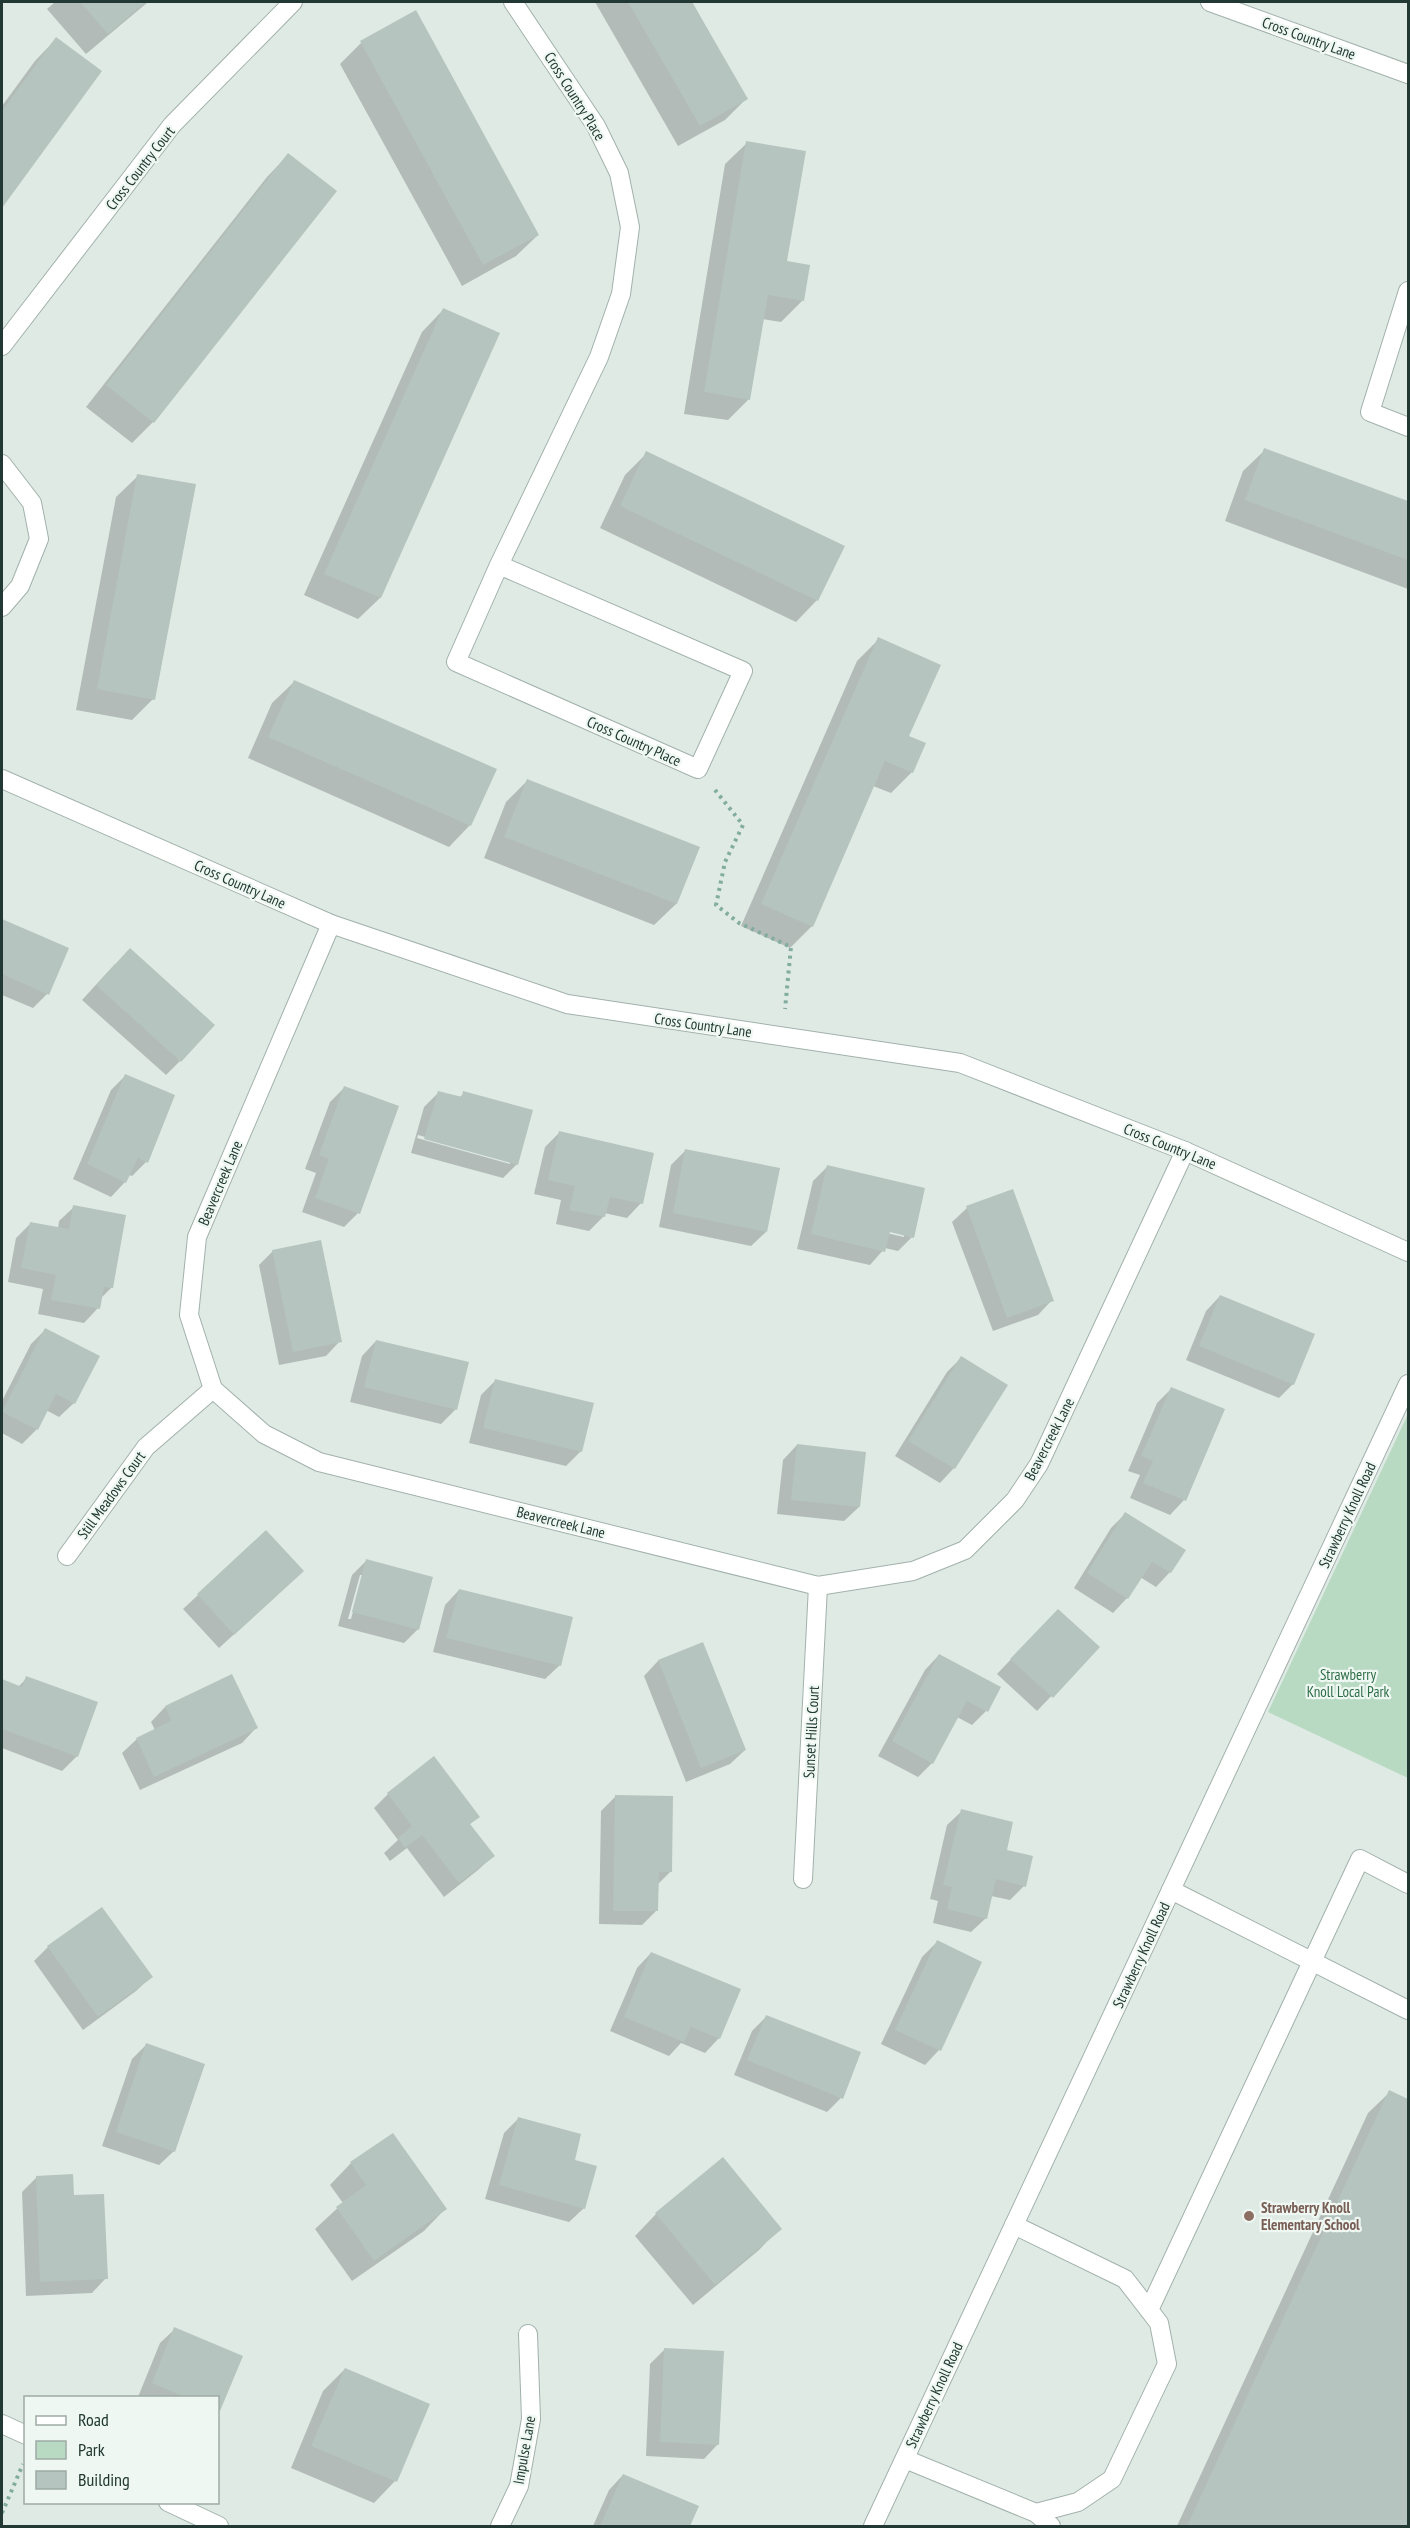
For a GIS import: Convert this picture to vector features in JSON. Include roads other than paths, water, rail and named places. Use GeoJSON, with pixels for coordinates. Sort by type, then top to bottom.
{"type":"FeatureCollection","features":[{"type":"Feature","properties":{"kind":"street","name":"Cross Country Court"},"geometry":{"type":"LineString","coordinates":[[2,346],[172,126],[293,2]]}},
{"type":"Feature","properties":{"kind":"street","name":"Cross Country Place"},"geometry":{"type":"LineString","coordinates":[[499,565],[743,671],[698,769],[456,662],[499,565],[599,357],[621,294],[630,228],[619,173],[596,126],[513,2]]}},
{"type":"Feature","properties":{"kind":"street","name":"Cross Country Lane"},"geometry":{"type":"LineString","coordinates":[[1210,2],[1408,74]]}},
{"type":"Feature","properties":{"kind":"street"},"geometry":{"type":"LineString","coordinates":[[1408,291],[1370,412],[1408,427]]}},
{"type":"Feature","properties":{"kind":"street"},"geometry":{"type":"LineString","coordinates":[[2,464],[32,503],[39,539],[20,586],[2,607]]}},
{"type":"Feature","properties":{"kind":"street","name":"Cross Country Lane"},"geometry":{"type":"LineString","coordinates":[[2,779],[331,924],[567,1004],[960,1063],[1185,1151],[1408,1252]]}},
{"type":"Feature","properties":{"kind":"street","name":"Beavercreek Lane"},"geometry":{"type":"LineString","coordinates":[[331,924],[197,1237],[189,1315],[213,1389],[264,1434],[319,1462],[818,1586],[913,1571],[965,1550],[1016,1500],[1039,1464],[1185,1151]]}},
{"type":"Feature","properties":{"kind":"street","name":"Strawberry Knoll Road"},"geometry":{"type":"LineString","coordinates":[[873,2526],[1408,1384]]}},
{"type":"Feature","properties":{"kind":"street","name":"Still Meadows Court"},"geometry":{"type":"LineString","coordinates":[[67,1556],[146,1447],[213,1389]]}},
{"type":"Feature","properties":{"kind":"street","name":"Sunset Hills Court"},"geometry":{"type":"LineString","coordinates":[[803,1879],[818,1586]]}},
{"type":"Feature","properties":{"kind":"street"},"geometry":{"type":"LineString","coordinates":[[1149,2310],[1360,1859],[1408,1884]]}},
{"type":"Feature","properties":{"kind":"street"},"geometry":{"type":"LineString","coordinates":[[1171,1890],[1408,2010]]}},
{"type":"Feature","properties":{"kind":"street"},"geometry":{"type":"LineString","coordinates":[[1014,2225],[1125,2279],[1159,2323],[1167,2364],[1112,2479],[1078,2502],[1036,2513]]}},
{"type":"Feature","properties":{"kind":"street","name":"Impulse Lane"},"geometry":{"type":"LineString","coordinates":[[500,2526],[519,2486],[531,2419],[528,2334]]}},
{"type":"Feature","properties":{"kind":"street"},"geometry":{"type":"LineString","coordinates":[[2,2424],[24,2434]]}},
{"type":"Feature","properties":{"kind":"street"},"geometry":{"type":"LineString","coordinates":[[904,2459],[1036,2513],[1051,2526]]}},
{"type":"Feature","properties":{"kind":"street"},"geometry":{"type":"LineString","coordinates":[[172,2504],[219,2526]]}},
{"type":"Feature","properties":{"kind":"place","name":"Strawberry Knoll Elementary School"},"geometry":{"type":"Point","coordinates":[1249,2216]}},
{"type":"Feature","properties":{"kind":"park label","name":"Strawberry Knoll Local Park"},"geometry":{"type":"Point","coordinates":[1348,1682]}}]}
